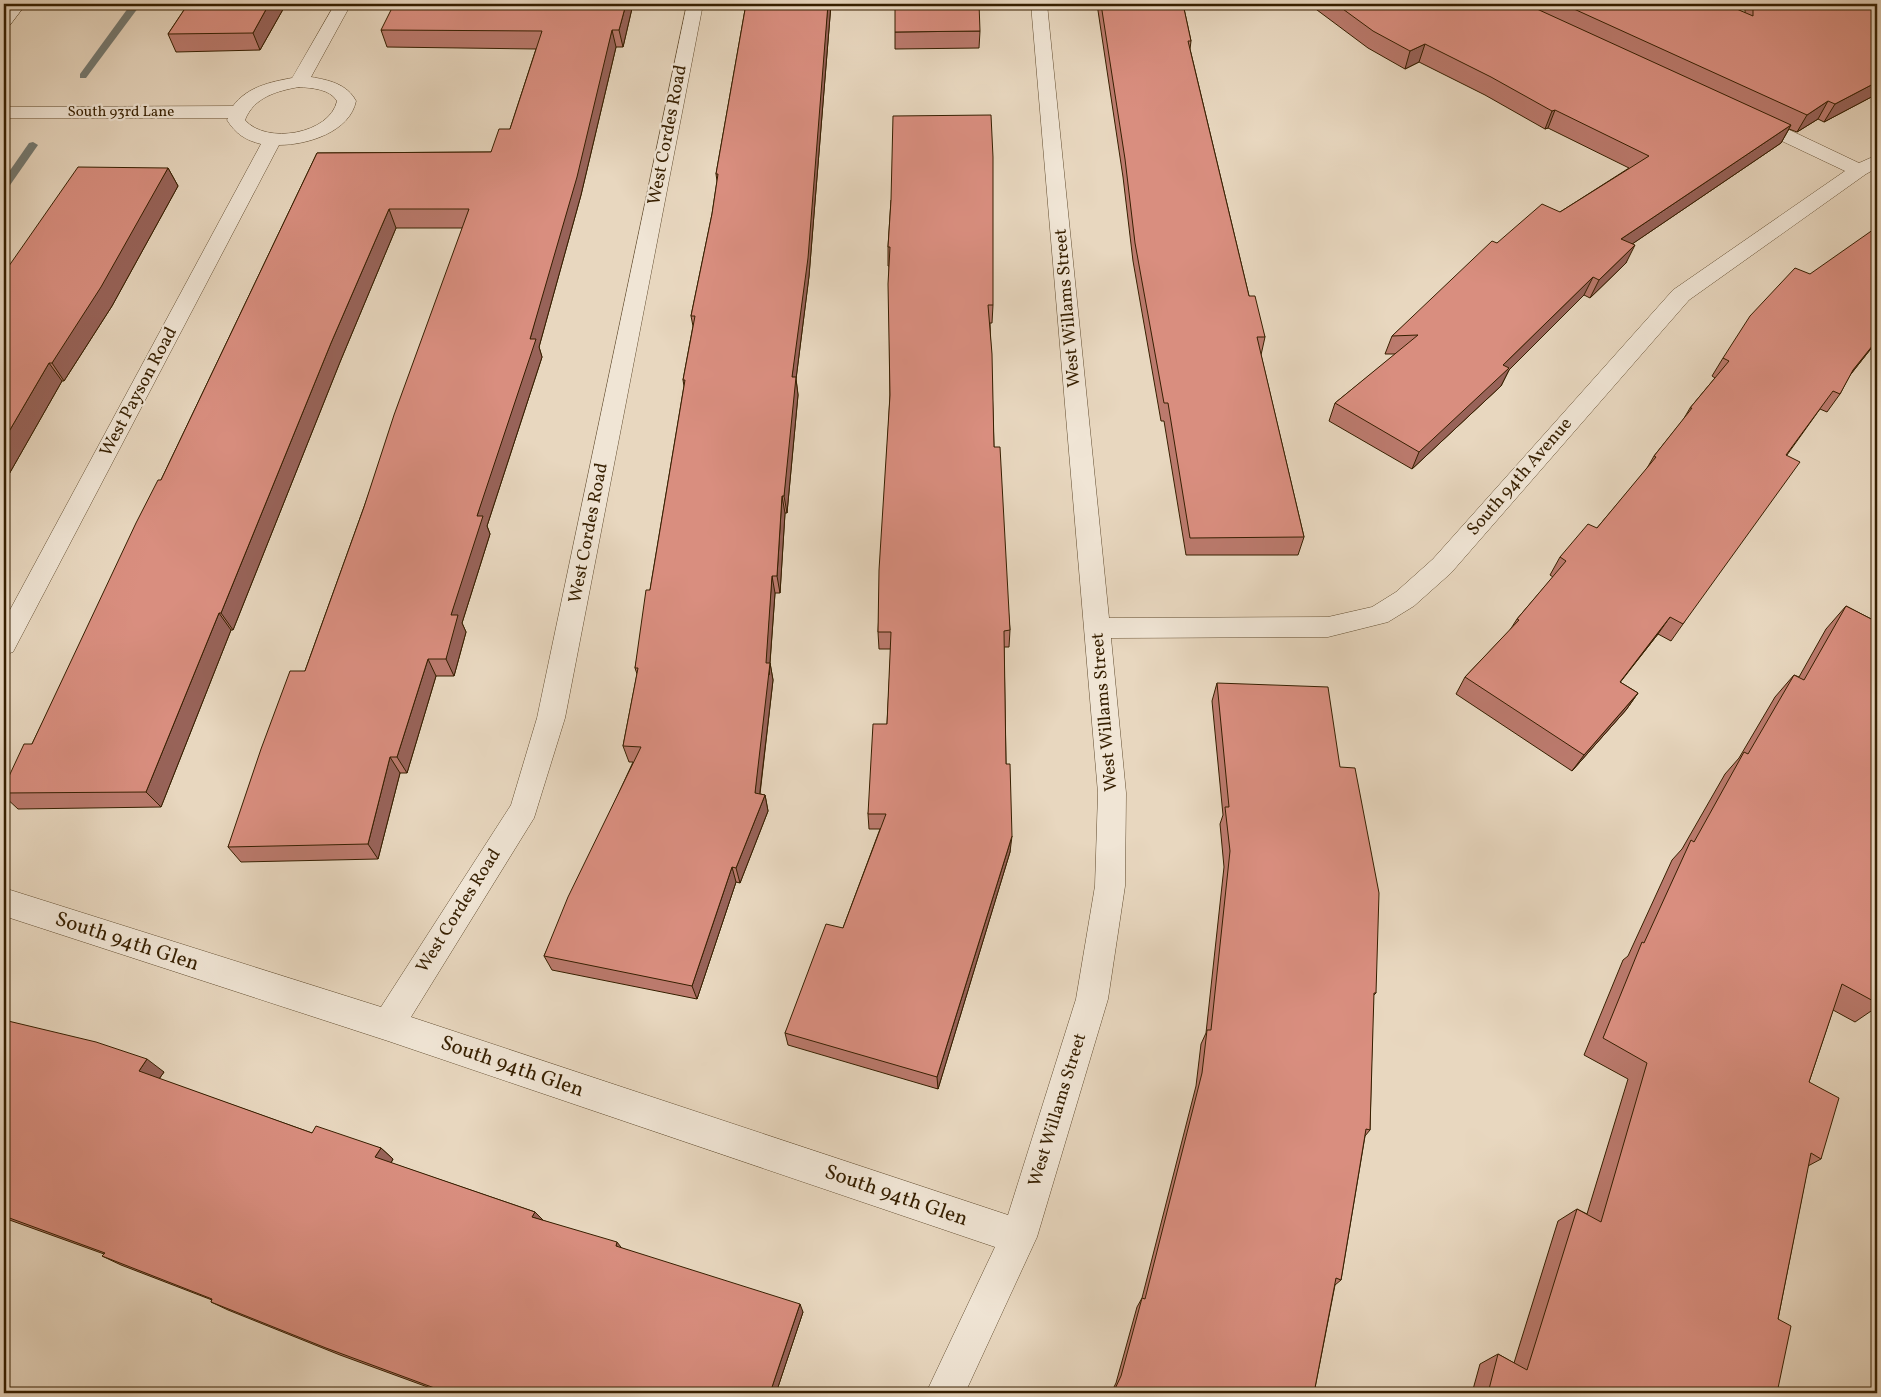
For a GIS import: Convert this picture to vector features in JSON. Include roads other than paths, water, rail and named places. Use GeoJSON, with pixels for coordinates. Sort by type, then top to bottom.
{"type":"FeatureCollection","features":[{"type":"Feature","properties":{"kind":"street"},"geometry":{"type":"LineString","coordinates":[[4,21],[18,4]]}},
{"type":"Feature","properties":{"kind":"street"},"geometry":{"type":"LineString","coordinates":[[299,82],[343,4]]}},
{"type":"Feature","properties":{"kind":"street","name":"West Cordes Road"},"geometry":{"type":"LineString","coordinates":[[388,1025],[524,809],[552,718],[695,4]]}},
{"type":"Feature","properties":{"kind":"street","name":"West Willams Street"},"geometry":{"type":"LineString","coordinates":[[945,1393],[1019,1237],[1092,999],[1110,886],[1112,793],[1040,4]]}},
{"type":"Feature","properties":{"kind":"street"},"geometry":{"type":"LineString","coordinates":[[299,82],[323,84],[340,92],[345,100],[344,109],[326,127],[310,134],[273,139],[247,134],[236,120],[238,112],[244,104],[268,89],[299,82]]}},
{"type":"Feature","properties":{"kind":"street","name":"South 93rd Lane"},"geometry":{"type":"LineString","coordinates":[[4,112],[238,112]]}},
{"type":"Feature","properties":{"kind":"street"},"geometry":{"type":"LineString","coordinates":[[1734,112],[1868,165]]}},
{"type":"Feature","properties":{"kind":"street","name":"West Payson Road"},"geometry":{"type":"LineString","coordinates":[[4,644],[273,139]]}},
{"type":"Feature","properties":{"kind":"street","name":"South 94th Avenue"},"geometry":{"type":"LineString","coordinates":[[1098,628],[1318,627],[1378,615],[1405,598],[1442,566],[1681,295],[1868,165]]}},
{"type":"Feature","properties":{"kind":"street","name":"South 94th Glen"},"geometry":{"type":"LineString","coordinates":[[4,902],[388,1025],[1019,1237]]}},
{"type":"Feature","properties":{"kind":"waterway"},"geometry":{"type":"LineString","coordinates":[[83,76],[136,4]]}},
{"type":"Feature","properties":{"kind":"waterway"},"geometry":{"type":"LineString","coordinates":[[4,186],[33,145]]}}]}
